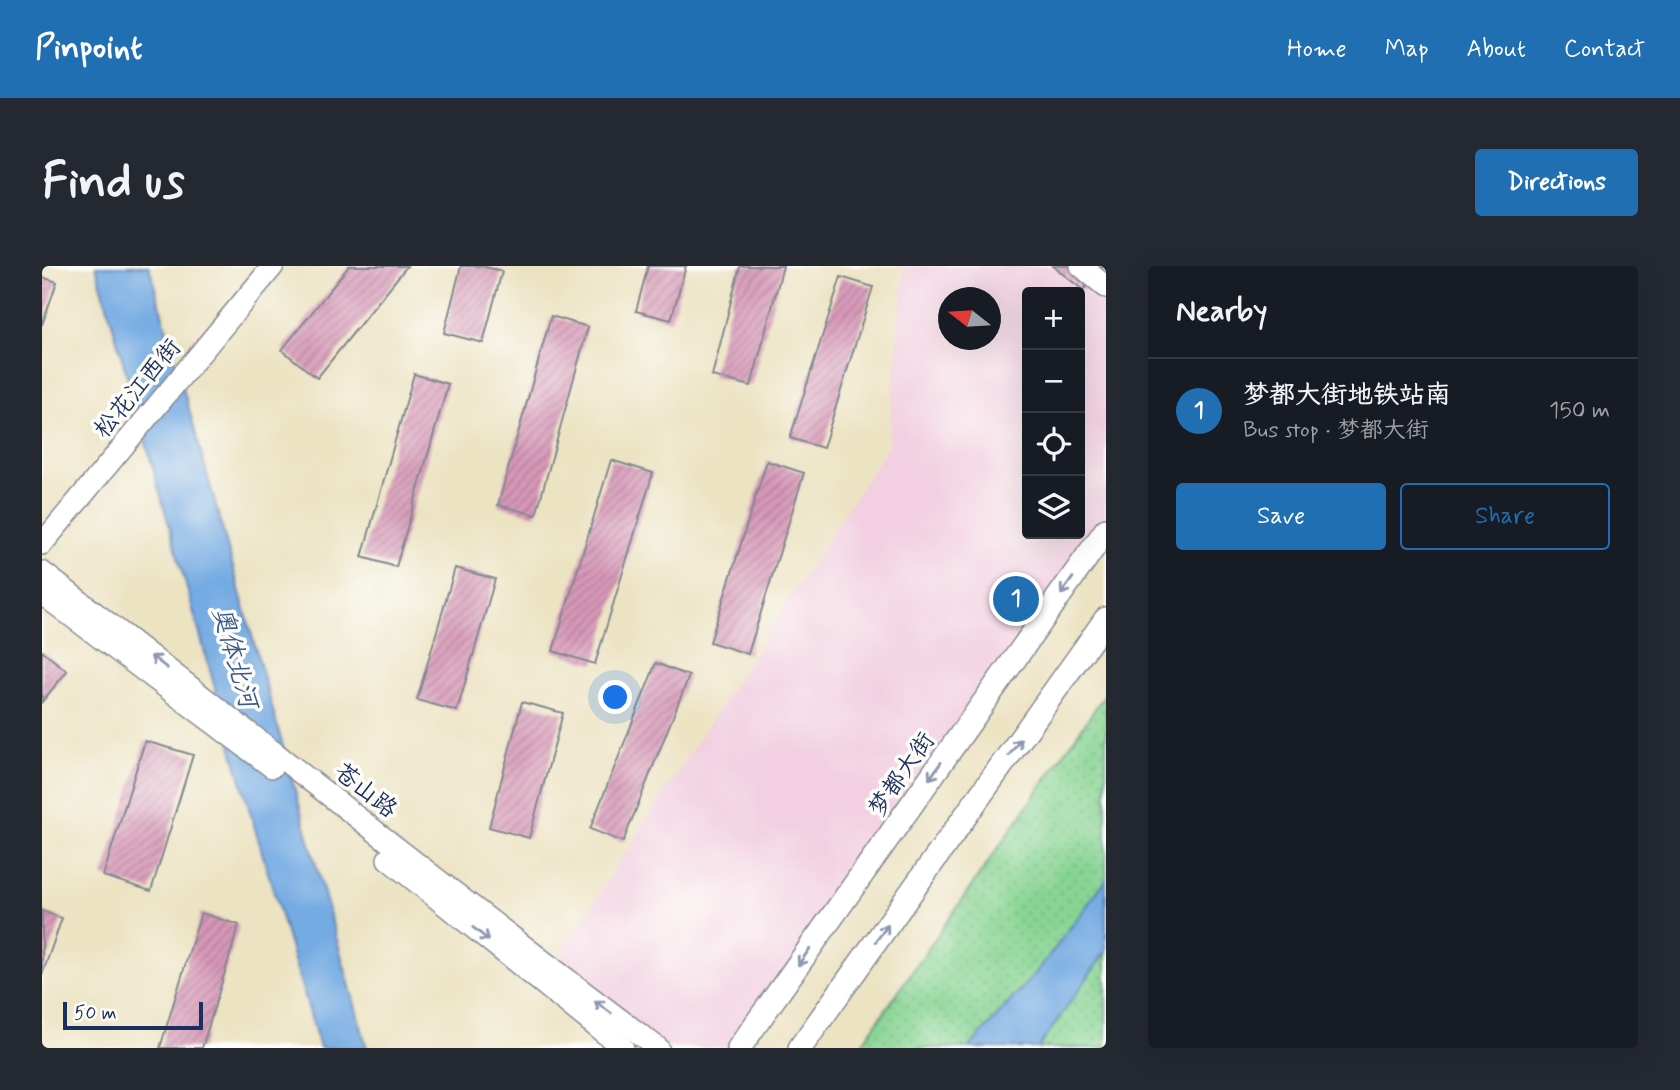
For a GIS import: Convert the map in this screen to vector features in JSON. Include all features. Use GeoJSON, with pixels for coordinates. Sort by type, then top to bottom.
{"type":"FeatureCollection","features":[{"type":"Feature","properties":{"kind":"main road","name":"梦都大街"},"geometry":{"type":"LineString","coordinates":[[739,1048],[1106,530]]}},
{"type":"Feature","properties":{"kind":"main road"},"geometry":{"type":"LineString","coordinates":[[800,1048],[1106,620]]}},
{"type":"Feature","properties":{"kind":"street","name":"松花江西街"},"geometry":{"type":"LineString","coordinates":[[42,544],[273,266]]}},
{"type":"Feature","properties":{"kind":"street"},"geometry":{"type":"LineString","coordinates":[[1080,266],[1106,287]]}},
{"type":"Feature","properties":{"kind":"street","name":"苍山路"},"geometry":{"type":"LineString","coordinates":[[42,572],[212,713]]}},
{"type":"Feature","properties":{"kind":"street","name":"苍山路"},"geometry":{"type":"LineString","coordinates":[[42,594],[212,713],[658,1048]]}},
{"type":"Feature","properties":{"kind":"street","name":"苍山路"},"geometry":{"type":"LineString","coordinates":[[293,774],[623,1048]]}},
{"type":"Feature","properties":{"kind":"shaded area"},"geometry":{"type":"Polygon","coordinates":[[[904,266],[1081,266],[1106,287],[1106,530],[739,1048],[658,1048],[551,968],[888,446],[904,266]]]}},
{"type":"Feature","properties":{"kind":"green space"},"geometry":{"type":"Polygon","coordinates":[[[1106,693],[1106,1048],[859,1048],[1106,693]]]}},
{"type":"Feature","properties":{"kind":"water","name":"奥体北河"},"geometry":{"type":"Polygon","coordinates":[[[96,266],[149,266],[367,1048],[320,1048],[246,798],[96,266]]]}},
{"type":"Feature","properties":{"kind":"water"},"geometry":{"type":"Polygon","coordinates":[[[1106,880],[1106,951],[1038,1048],[969,1048],[1040,968],[1106,880]]]}},
{"type":"Feature","properties":{"kind":"building"},"geometry":{"type":"Polygon","coordinates":[[[349,266],[407,266],[317,378],[282,350],[349,266]]]}},
{"type":"Feature","properties":{"kind":"building"},"geometry":{"type":"Polygon","coordinates":[[[461,266],[481,266],[502,271],[483,343],[444,333],[461,266]]]}},
{"type":"Feature","properties":{"kind":"building"},"geometry":{"type":"Polygon","coordinates":[[[648,266],[686,266],[671,320],[636,311],[648,266]]]}},
{"type":"Feature","properties":{"kind":"building"},"geometry":{"type":"Polygon","coordinates":[[[740,266],[783,266],[751,386],[712,376],[740,266]]]}},
{"type":"Feature","properties":{"kind":"building"},"geometry":{"type":"Polygon","coordinates":[[[1053,266],[1103,266],[1085,288],[1079,287],[1053,266]]]}},
{"type":"Feature","properties":{"kind":"building"},"geometry":{"type":"Polygon","coordinates":[[[42,277],[57,282],[42,325],[42,277]]]}},
{"type":"Feature","properties":{"kind":"building"},"geometry":{"type":"Polygon","coordinates":[[[841,277],[873,287],[823,448],[790,438],[841,277]]]}},
{"type":"Feature","properties":{"kind":"building"},"geometry":{"type":"Polygon","coordinates":[[[551,316],[588,327],[536,515],[498,505],[551,316]]]}},
{"type":"Feature","properties":{"kind":"building"},"geometry":{"type":"Polygon","coordinates":[[[414,374],[448,384],[396,567],[362,557],[414,374]]]}},
{"type":"Feature","properties":{"kind":"building"},"geometry":{"type":"Polygon","coordinates":[[[611,460],[653,473],[595,664],[553,651],[611,460]]]}},
{"type":"Feature","properties":{"kind":"building"},"geometry":{"type":"Polygon","coordinates":[[[767,461],[804,473],[748,654],[710,642],[767,461]]]}},
{"type":"Feature","properties":{"kind":"building"},"geometry":{"type":"Polygon","coordinates":[[[455,568],[495,579],[457,711],[417,700],[455,568]]]}},
{"type":"Feature","properties":{"kind":"building"},"geometry":{"type":"Polygon","coordinates":[[[42,651],[67,671],[42,702],[42,651]]]}},
{"type":"Feature","properties":{"kind":"building"},"geometry":{"type":"Polygon","coordinates":[[[656,663],[689,676],[623,842],[590,829],[656,663]]]}},
{"type":"Feature","properties":{"kind":"building"},"geometry":{"type":"Polygon","coordinates":[[[522,702],[563,713],[529,838],[489,827],[522,702]]]}},
{"type":"Feature","properties":{"kind":"building"},"geometry":{"type":"Polygon","coordinates":[[[145,741],[193,755],[151,891],[103,876],[145,741]]]}},
{"type":"Feature","properties":{"kind":"building"},"geometry":{"type":"Polygon","coordinates":[[[42,911],[62,918],[42,975],[42,911]]]}},
{"type":"Feature","properties":{"kind":"building"},"geometry":{"type":"Polygon","coordinates":[[[201,913],[239,925],[202,1048],[160,1048],[201,913]]]}},
{"type":"Feature","properties":{"kind":"place","name":"梦都大街地铁站南"},"geometry":{"type":"Point","coordinates":[1016,599]}}]}
